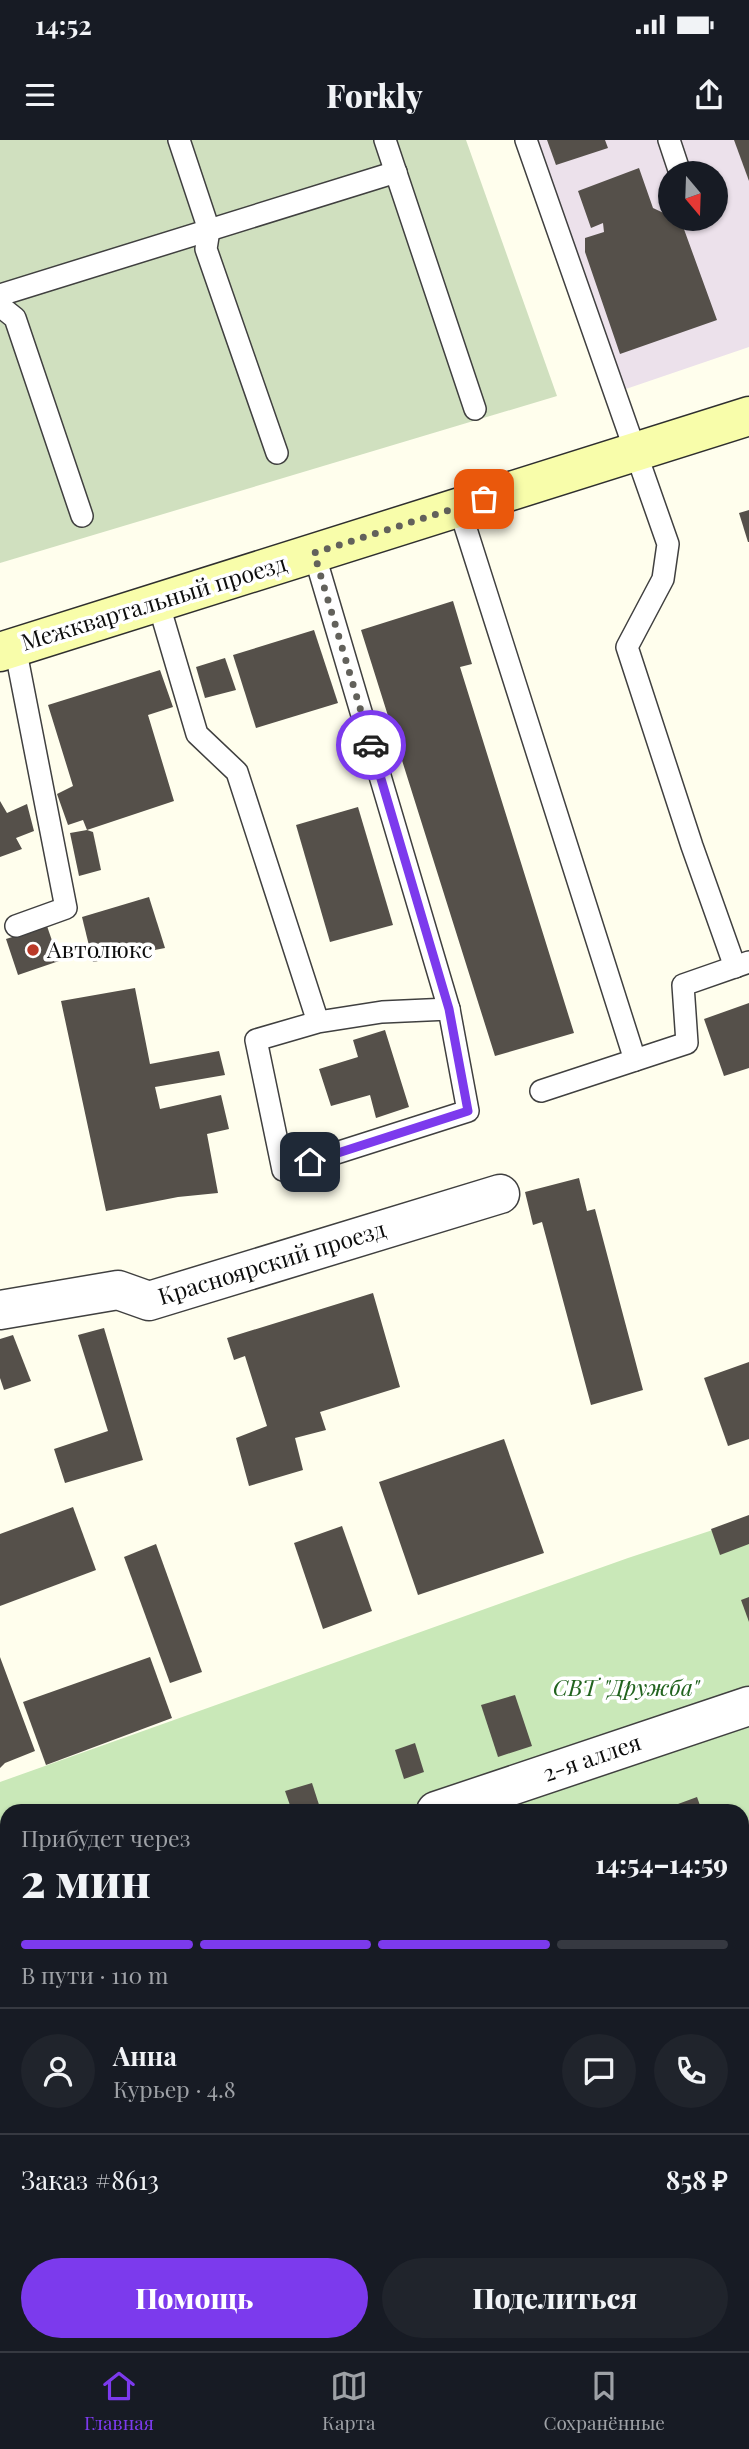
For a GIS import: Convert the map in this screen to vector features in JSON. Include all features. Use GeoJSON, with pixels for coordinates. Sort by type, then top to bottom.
{"type":"FeatureCollection","features":[{"type":"Feature","properties":{"kind":"main road","name":"Межквартальный проезд"},"geometry":{"type":"LineString","coordinates":[[8,649],[749,416]]}},
{"type":"Feature","properties":{"kind":"street","name":"Красноярский проезд"},"geometry":{"type":"LineString","coordinates":[[0,1310],[118,1290],[149,1301],[500,1194]]}},
{"type":"Feature","properties":{"kind":"street","name":"2-я аллея"},"geometry":{"type":"LineString","coordinates":[[457,1804],[749,1706]]}},
{"type":"Feature","properties":{"kind":"lane"},"geometry":{"type":"LineString","coordinates":[[178,140],[209,230],[205,250],[277,453]]}},
{"type":"Feature","properties":{"kind":"lane"},"geometry":{"type":"LineString","coordinates":[[385,140],[475,409]]}},
{"type":"Feature","properties":{"kind":"lane"},"geometry":{"type":"LineString","coordinates":[[526,140],[667,544],[663,579],[627,647],[692,846],[742,964],[683,985],[687,1043],[541,1091]]}},
{"type":"Feature","properties":{"kind":"lane"},"geometry":{"type":"LineString","coordinates":[[669,140],[676,161]]}},
{"type":"Feature","properties":{"kind":"lane"},"geometry":{"type":"LineString","coordinates":[[0,295],[396,172]]}},
{"type":"Feature","properties":{"kind":"lane"},"geometry":{"type":"LineString","coordinates":[[0,306],[15,318],[82,516]]}},
{"type":"Feature","properties":{"kind":"lane"},"geometry":{"type":"LineString","coordinates":[[459,507],[635,1060]]}},
{"type":"Feature","properties":{"kind":"lane"},"geometry":{"type":"LineString","coordinates":[[314,553],[449,1009],[468,1111],[283,1170],[256,1041],[318,1022],[382,1012],[449,1009]]}},
{"type":"Feature","properties":{"kind":"lane"},"geometry":{"type":"LineString","coordinates":[[158,602],[197,734],[237,772],[318,1022]]}},
{"type":"Feature","properties":{"kind":"lane"},"geometry":{"type":"LineString","coordinates":[[8,649],[66,908],[16,926]]}},
{"type":"Feature","properties":{"kind":"shaded area"},"geometry":{"type":"Polygon","coordinates":[[[537,140],[749,140],[749,347],[620,391],[537,140]]]}},
{"type":"Feature","properties":{"kind":"green space"},"geometry":{"type":"Polygon","coordinates":[[[0,140],[466,140],[557,396],[0,563],[0,140]]]}},
{"type":"Feature","properties":{"kind":"green space","name":"СВТ \"Дружба\""},"geometry":{"type":"Polygon","coordinates":[[[749,1518],[749,1804],[0,1804],[0,1782],[628,1558],[749,1518]]]}},
{"type":"Feature","properties":{"kind":"building"},"geometry":{"type":"Polygon","coordinates":[[[547,140],[605,140],[608,148],[556,165],[547,140]]]}},
{"type":"Feature","properties":{"kind":"building"},"geometry":{"type":"Polygon","coordinates":[[[734,140],[749,140],[749,181],[734,140]]]}},
{"type":"Feature","properties":{"kind":"building"},"geometry":{"type":"Polygon","coordinates":[[[639,168],[653,208],[658,210],[658,231],[685,231],[717,320],[620,354],[585,252],[585,238],[604,232],[603,223],[591,228],[578,191],[639,168]]]}},
{"type":"Feature","properties":{"kind":"building"},"geometry":{"type":"Polygon","coordinates":[[[749,510],[749,542],[748,542],[739,513],[749,510]]]}},
{"type":"Feature","properties":{"kind":"building"},"geometry":{"type":"Polygon","coordinates":[[[453,601],[472,664],[460,667],[574,1033],[495,1056],[361,630],[453,601]]]}},
{"type":"Feature","properties":{"kind":"building"},"geometry":{"type":"Polygon","coordinates":[[[314,630],[338,703],[256,728],[233,655],[314,630]]]}},
{"type":"Feature","properties":{"kind":"building"},"geometry":{"type":"Polygon","coordinates":[[[225,658],[236,690],[205,698],[196,667],[225,658]]]}},
{"type":"Feature","properties":{"kind":"building"},"geometry":{"type":"Polygon","coordinates":[[[160,670],[173,707],[148,715],[174,801],[87,830],[83,820],[68,825],[57,794],[73,786],[48,705],[160,670]]]}},
{"type":"Feature","properties":{"kind":"building"},"geometry":{"type":"Polygon","coordinates":[[[0,801],[7,813],[27,804],[34,831],[16,838],[22,849],[0,857],[0,801]]]}},
{"type":"Feature","properties":{"kind":"building"},"geometry":{"type":"Polygon","coordinates":[[[358,807],[393,925],[330,942],[296,825],[358,807]]]}},
{"type":"Feature","properties":{"kind":"building"},"geometry":{"type":"Polygon","coordinates":[[[87,830],[93,832],[101,870],[79,876],[70,833],[87,830]]]}},
{"type":"Feature","properties":{"kind":"building"},"geometry":{"type":"Polygon","coordinates":[[[149,897],[165,948],[93,962],[82,917],[149,897]]]}},
{"type":"Feature","properties":{"kind":"building","name":"Автолюкс"},"geometry":{"type":"Polygon","coordinates":[[[47,926],[59,961],[18,975],[6,939],[47,926]]]}},
{"type":"Feature","properties":{"kind":"building"},"geometry":{"type":"Polygon","coordinates":[[[135,988],[150,1064],[219,1051],[225,1075],[155,1087],[160,1109],[221,1095],[229,1129],[207,1134],[218,1193],[178,1197],[106,1211],[61,1001],[135,988]]]}},
{"type":"Feature","properties":{"kind":"building"},"geometry":{"type":"Polygon","coordinates":[[[749,1003],[749,1068],[724,1076],[704,1019],[749,1003]]]}},
{"type":"Feature","properties":{"kind":"building"},"geometry":{"type":"Polygon","coordinates":[[[385,1030],[409,1107],[376,1118],[370,1095],[331,1106],[319,1069],[358,1057],[353,1040],[385,1030]]]}},
{"type":"Feature","properties":{"kind":"building"},"geometry":{"type":"Polygon","coordinates":[[[579,1178],[587,1211],[595,1209],[643,1390],[591,1405],[542,1222],[533,1225],[525,1192],[579,1178]]]}},
{"type":"Feature","properties":{"kind":"building"},"geometry":{"type":"Polygon","coordinates":[[[373,1293],[400,1387],[320,1412],[326,1430],[295,1438],[303,1470],[249,1486],[236,1438],[267,1426],[245,1356],[234,1360],[227,1338],[373,1293]]]}},
{"type":"Feature","properties":{"kind":"building"},"geometry":{"type":"Polygon","coordinates":[[[104,1328],[143,1460],[65,1483],[54,1449],[108,1431],[78,1335],[104,1328]]]}},
{"type":"Feature","properties":{"kind":"building"},"geometry":{"type":"Polygon","coordinates":[[[13,1335],[31,1381],[4,1390],[0,1378],[0,1339],[13,1335]]]}},
{"type":"Feature","properties":{"kind":"building"},"geometry":{"type":"Polygon","coordinates":[[[749,1362],[749,1439],[728,1446],[704,1378],[749,1362]]]}},
{"type":"Feature","properties":{"kind":"building"},"geometry":{"type":"Polygon","coordinates":[[[504,1439],[544,1553],[418,1595],[379,1482],[504,1439]]]}},
{"type":"Feature","properties":{"kind":"building"},"geometry":{"type":"Polygon","coordinates":[[[73,1507],[96,1570],[0,1606],[0,1534],[73,1507]]]}},
{"type":"Feature","properties":{"kind":"building"},"geometry":{"type":"Polygon","coordinates":[[[749,1515],[749,1544],[720,1555],[711,1529],[749,1515]]]}},
{"type":"Feature","properties":{"kind":"building"},"geometry":{"type":"Polygon","coordinates":[[[342,1526],[372,1611],[323,1629],[294,1543],[342,1526]]]}},
{"type":"Feature","properties":{"kind":"building"},"geometry":{"type":"Polygon","coordinates":[[[156,1544],[202,1672],[170,1683],[124,1557],[156,1544]]]}},
{"type":"Feature","properties":{"kind":"building"},"geometry":{"type":"Polygon","coordinates":[[[749,1597],[749,1622],[741,1600],[749,1597]]]}},
{"type":"Feature","properties":{"kind":"building"},"geometry":{"type":"Polygon","coordinates":[[[0,1657],[35,1751],[5,1763],[0,1768],[0,1657]]]}},
{"type":"Feature","properties":{"kind":"building"},"geometry":{"type":"Polygon","coordinates":[[[150,1657],[172,1718],[46,1765],[23,1702],[150,1657]]]}},
{"type":"Feature","properties":{"kind":"building"},"geometry":{"type":"Polygon","coordinates":[[[515,1695],[532,1746],[498,1757],[481,1705],[515,1695]]]}},
{"type":"Feature","properties":{"kind":"building"},"geometry":{"type":"Polygon","coordinates":[[[415,1743],[424,1772],[404,1779],[395,1750],[415,1743]]]}},
{"type":"Feature","properties":{"kind":"building"},"geometry":{"type":"Polygon","coordinates":[[[312,1783],[319,1804],[290,1804],[285,1791],[312,1783]]]}},
{"type":"Feature","properties":{"kind":"building"},"geometry":{"type":"Polygon","coordinates":[[[697,1797],[700,1804],[678,1804],[697,1797]]]}},
{"type":"Feature","properties":{"kind":"way so far"},"geometry":{"type":"LineString","coordinates":[[371,745],[314,553],[484,499]]}},
{"type":"Feature","properties":{"kind":"place","name":"Автолюкс"},"geometry":{"type":"Point","coordinates":[33,950]}},
{"type":"Feature","properties":{"kind":"route"},"geometry":{"type":"LineString","coordinates":[[310,1162],[468,1111],[449,1009],[371,745]]}}]}
